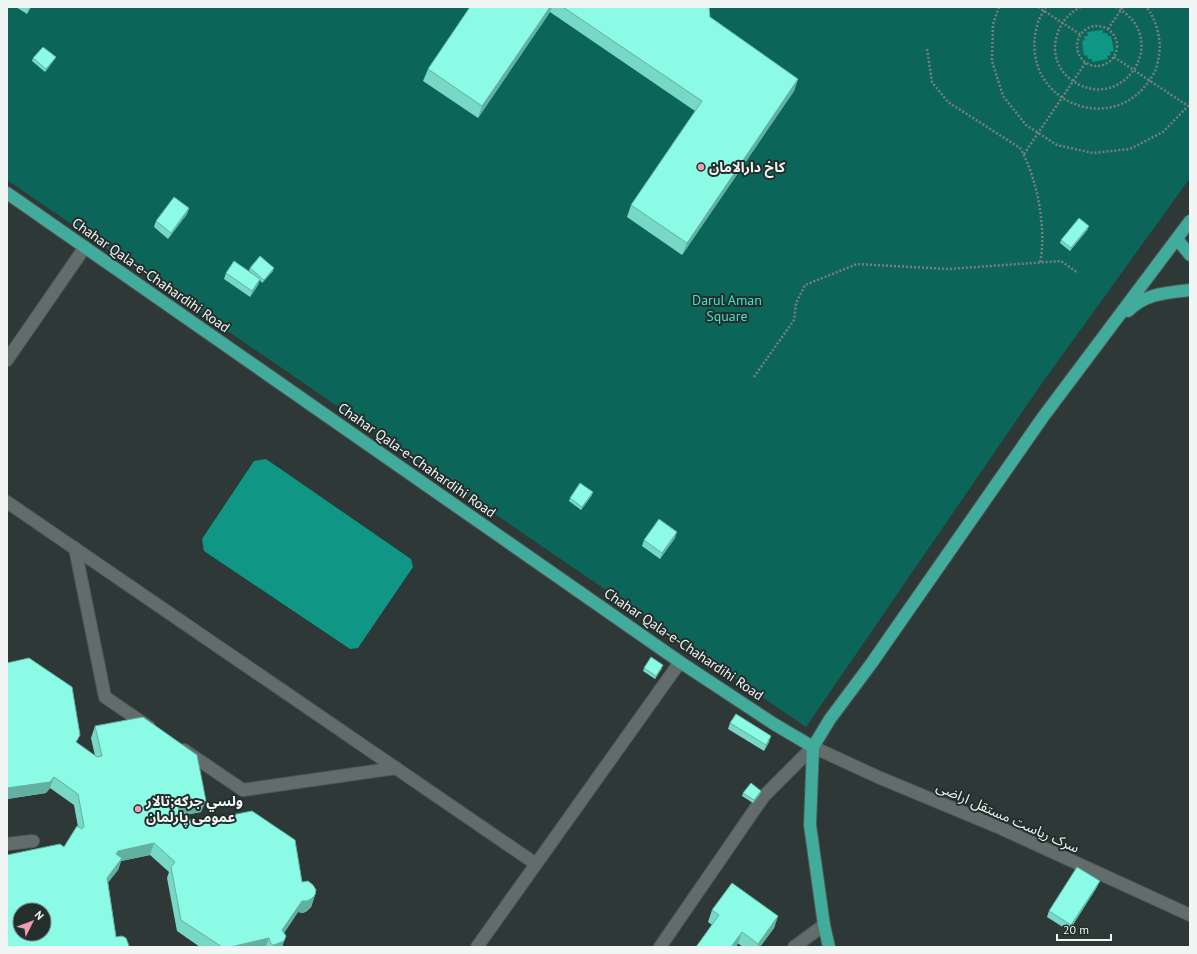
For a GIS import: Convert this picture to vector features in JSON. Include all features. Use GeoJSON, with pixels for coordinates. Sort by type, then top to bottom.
{"type":"FeatureCollection","features":[{"type":"Feature","properties":{"kind":"main road","name":"Chahar Qala-e-Chahardihi Road"},"geometry":{"type":"LineString","coordinates":[[7,193],[680,662],[774,724],[813,747]]}},
{"type":"Feature","properties":{"kind":"main road"},"geometry":{"type":"LineString","coordinates":[[829,947],[824,925],[810,825],[813,747],[830,719],[876,657],[1043,417],[1190,221]]}},
{"type":"Feature","properties":{"kind":"main road"},"geometry":{"type":"LineString","coordinates":[[1176,239],[1190,255]]}},
{"type":"Feature","properties":{"kind":"main road"},"geometry":{"type":"LineString","coordinates":[[1106,333],[1136,304],[1158,294],[1190,290]]}},
{"type":"Feature","properties":{"kind":"street"},"geometry":{"type":"LineString","coordinates":[[7,360],[85,247]]}},
{"type":"Feature","properties":{"kind":"street"},"geometry":{"type":"LineString","coordinates":[[7,502],[536,864]]}},
{"type":"Feature","properties":{"kind":"street"},"geometry":{"type":"LineString","coordinates":[[75,548],[105,697],[157,732]]}},
{"type":"Feature","properties":{"kind":"street"},"geometry":{"type":"LineString","coordinates":[[477,947],[680,662]]}},
{"type":"Feature","properties":{"kind":"street"},"geometry":{"type":"LineString","coordinates":[[177,746],[243,790],[396,768]]}},
{"type":"Feature","properties":{"kind":"street"},"geometry":{"type":"LineString","coordinates":[[660,947],[764,796],[813,747]]}},
{"type":"Feature","properties":{"kind":"street","name":"سرک ریاست مستقل اراضی"},"geometry":{"type":"LineString","coordinates":[[813,747],[878,777],[998,827],[1190,915]]}},
{"type":"Feature","properties":{"kind":"street"},"geometry":{"type":"LineString","coordinates":[[7,844],[33,841]]}},
{"type":"Feature","properties":{"kind":"street"},"geometry":{"type":"LineString","coordinates":[[794,947],[824,925]]}},
{"type":"Feature","properties":{"kind":"path"},"geometry":{"type":"LineString","coordinates":[[999,7],[993,24],[992,61],[1003,96],[1026,125],[1057,145],[1093,153],[1130,149],[1163,132],[1190,102]]}},
{"type":"Feature","properties":{"kind":"path"},"geometry":{"type":"LineString","coordinates":[[1038,7],[1081,35]]}},
{"type":"Feature","properties":{"kind":"path"},"geometry":{"type":"LineString","coordinates":[[1046,7],[1037,24],[1033,46],[1037,67],[1048,86],[1062,98],[1084,108],[1105,109],[1126,102],[1143,90],[1155,72],[1160,51],[1158,29],[1146,7]]}},
{"type":"Feature","properties":{"kind":"path"},"geometry":{"type":"LineString","coordinates":[[1080,7],[1072,11],[1062,23],[1056,34],[1055,48],[1058,62],[1065,75],[1073,81],[1090,89],[1104,89],[1118,85],[1129,76],[1137,64],[1141,50],[1140,36],[1135,23],[1122,9],[1116,7]]}},
{"type":"Feature","properties":{"kind":"path"},"geometry":{"type":"LineString","coordinates":[[1108,29],[1122,9]]}},
{"type":"Feature","properties":{"kind":"path"},"geometry":{"type":"LineString","coordinates":[[1102,26],[1108,29],[1117,40],[1116,53],[1114,57],[1108,63],[1102,65],[1096,66],[1086,62],[1080,55],[1078,49],[1078,42],[1081,35],[1090,27],[1102,26]]}},
{"type":"Feature","properties":{"kind":"path"},"geometry":{"type":"LineString","coordinates":[[927,49],[932,82],[948,102],[1020,148],[1024,154],[1033,178],[1042,223],[1042,251],[1040,262]]}},
{"type":"Feature","properties":{"kind":"path"},"geometry":{"type":"LineString","coordinates":[[1114,57],[1188,106]]}},
{"type":"Feature","properties":{"kind":"path"},"geometry":{"type":"LineString","coordinates":[[1024,154],[1086,62]]}},
{"type":"Feature","properties":{"kind":"path"},"geometry":{"type":"LineString","coordinates":[[754,377],[794,320],[796,303],[805,285],[857,264],[948,269],[1061,261],[1078,273]]}},
{"type":"Feature","properties":{"kind":"green space","name":"Darul Aman Square"},"geometry":{"type":"Polygon","coordinates":[[[7,7],[1190,7],[1190,178],[1040,386],[806,727],[7,180],[7,7]]]}},
{"type":"Feature","properties":{"kind":"shaded area"},"geometry":{"type":"Polygon","coordinates":[[[1103,30],[1103,33],[1107,33],[1108,36],[1111,36],[1114,51],[1110,52],[1111,55],[1107,56],[1108,59],[1092,62],[1092,59],[1088,59],[1087,55],[1084,56],[1082,41],[1085,40],[1084,36],[1088,36],[1087,32],[1103,30]]]}},
{"type":"Feature","properties":{"kind":"shaded area"},"geometry":{"type":"Polygon","coordinates":[[[266,459],[411,559],[413,567],[358,648],[350,649],[204,551],[202,539],[254,461],[266,459]]]}},
{"type":"Feature","properties":{"kind":"building"},"geometry":{"type":"Polygon","coordinates":[[[470,7],[550,7],[482,106],[428,69],[470,7]]]}},
{"type":"Feature","properties":{"kind":"building","name":"کاخ دارالامان"},"geometry":{"type":"Polygon","coordinates":[[[563,7],[709,7],[710,17],[798,79],[687,243],[631,205],[702,101],[563,7]]]}},
{"type":"Feature","properties":{"kind":"building"},"geometry":{"type":"Polygon","coordinates":[[[43,47],[56,57],[46,69],[33,58],[43,47]]]}},
{"type":"Feature","properties":{"kind":"building"},"geometry":{"type":"Polygon","coordinates":[[[174,197],[189,208],[171,233],[156,221],[174,197]]]}},
{"type":"Feature","properties":{"kind":"building"},"geometry":{"type":"Polygon","coordinates":[[[1079,218],[1089,226],[1071,248],[1061,240],[1079,218]]]}},
{"type":"Feature","properties":{"kind":"building"},"geometry":{"type":"Polygon","coordinates":[[[260,256],[274,268],[264,280],[250,268],[260,256]]]}},
{"type":"Feature","properties":{"kind":"building"},"geometry":{"type":"Polygon","coordinates":[[[234,261],[260,279],[252,291],[226,273],[234,261]]]}},
{"type":"Feature","properties":{"kind":"building"},"geometry":{"type":"Polygon","coordinates":[[[580,483],[593,492],[582,507],[570,498],[580,483]]]}},
{"type":"Feature","properties":{"kind":"building"},"geometry":{"type":"Polygon","coordinates":[[[659,519],[677,532],[662,553],[644,540],[659,519]]]}},
{"type":"Feature","properties":{"kind":"building"},"geometry":{"type":"Polygon","coordinates":[[[651,657],[663,665],[656,676],[644,668],[651,657]]]}},
{"type":"Feature","properties":{"kind":"building","name":"ولسي جرګه;تالار عمومی پارلمان"},"geometry":{"type":"Polygon","coordinates":[[[29,658],[72,687],[80,735],[76,742],[97,757],[102,756],[95,726],[143,717],[197,755],[206,801],[178,806],[179,811],[198,826],[202,821],[252,811],[295,840],[302,882],[308,881],[313,885],[316,890],[315,895],[307,901],[302,901],[282,930],[286,936],[284,941],[274,945],[271,944],[269,938],[230,947],[222,947],[181,920],[171,867],[175,862],[154,843],[118,851],[116,854],[122,858],[107,878],[116,937],[122,936],[126,938],[128,947],[7,947],[7,855],[60,844],[64,847],[77,826],[82,829],[84,826],[78,794],[54,777],[50,782],[7,788],[7,663],[29,658]]]}},
{"type":"Feature","properties":{"kind":"building"},"geometry":{"type":"Polygon","coordinates":[[[736,714],[771,736],[766,745],[730,723],[736,714]]]}},
{"type":"Feature","properties":{"kind":"building"},"geometry":{"type":"Polygon","coordinates":[[[751,783],[761,791],[754,800],[743,793],[751,783]]]}},
{"type":"Feature","properties":{"kind":"building"},"geometry":{"type":"Polygon","coordinates":[[[1077,867],[1100,881],[1071,925],[1049,911],[1077,867]]]}},
{"type":"Feature","properties":{"kind":"building"},"geometry":{"type":"Polygon","coordinates":[[[732,883],[778,916],[758,944],[742,932],[731,947],[696,947],[719,915],[712,910],[732,883]]]}},
{"type":"Feature","properties":{"kind":"place","name":"کاخ دارالامان"},"geometry":{"type":"Point","coordinates":[701,167]}},
{"type":"Feature","properties":{"kind":"place","name":"ولسي جرګه;تالار عمومی پارلمان"},"geometry":{"type":"Point","coordinates":[138,809]}}]}
